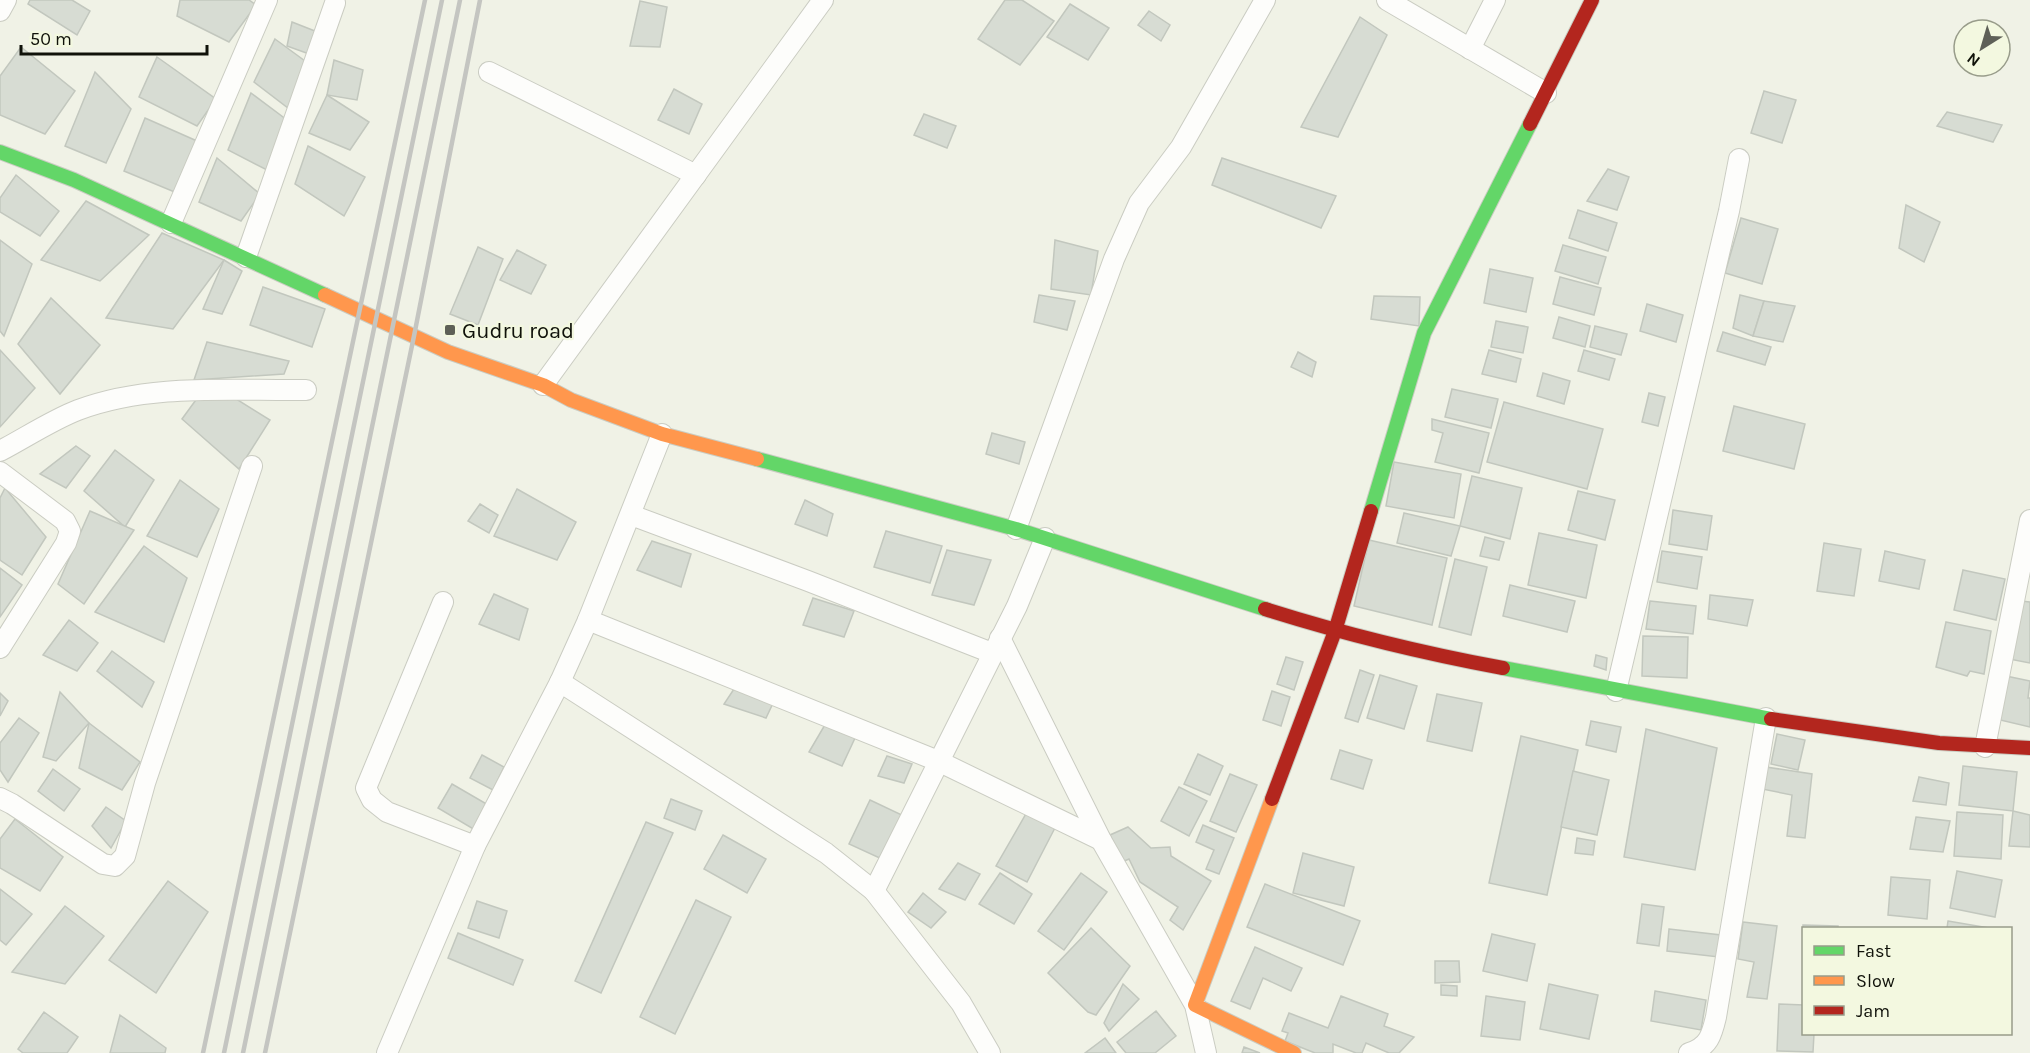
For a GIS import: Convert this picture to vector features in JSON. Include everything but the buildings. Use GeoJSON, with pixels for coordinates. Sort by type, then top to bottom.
{"type":"FeatureCollection","features":[{"type":"Feature","properties":{"kind":"street"},"geometry":{"type":"LineString","coordinates":[[0,11],[6,0]]}},
{"type":"Feature","properties":{"kind":"street"},"geometry":{"type":"LineString","coordinates":[[171,223],[267,0]]}},
{"type":"Feature","properties":{"kind":"street"},"geometry":{"type":"LineString","coordinates":[[543,385],[823,0]]}},
{"type":"Feature","properties":{"kind":"street"},"geometry":{"type":"LineString","coordinates":[[1016,529],[1114,259],[1139,203],[1181,147],[1265,0]]}},
{"type":"Feature","properties":{"kind":"street"},"geometry":{"type":"LineString","coordinates":[[1387,0],[1546,93]]}},
{"type":"Feature","properties":{"kind":"street"},"geometry":{"type":"LineString","coordinates":[[1470,49],[1495,0]]}},
{"type":"Feature","properties":{"kind":"street"},"geometry":{"type":"LineString","coordinates":[[1195,1005],[1335,631],[1424,333],[1592,0]]}},
{"type":"Feature","properties":{"kind":"street"},"geometry":{"type":"LineString","coordinates":[[246,257],[335,3]]}},
{"type":"Feature","properties":{"kind":"street"},"geometry":{"type":"LineString","coordinates":[[489,72],[696,175]]}},
{"type":"Feature","properties":{"kind":"street"},"geometry":{"type":"LineString","coordinates":[[0,153],[74,180],[171,223],[448,352],[543,385],[571,400],[662,434],[1016,529],[1335,631],[1433,655],[1766,718],[1939,742],[1985,747],[2030,748]]}},
{"type":"Feature","properties":{"kind":"street"},"geometry":{"type":"LineString","coordinates":[[1616,691],[1729,211],[1739,159]]}},
{"type":"Feature","properties":{"kind":"street"},"geometry":{"type":"LineString","coordinates":[[0,451],[77,410],[161,391],[306,390]]}},
{"type":"Feature","properties":{"kind":"street"},"geometry":{"type":"LineString","coordinates":[[387,1053],[476,846],[560,682],[588,620],[662,434]]}},
{"type":"Feature","properties":{"kind":"street"},"geometry":{"type":"LineString","coordinates":[[0,798],[103,864],[115,866],[125,856],[145,783],[252,466]]}},
{"type":"Feature","properties":{"kind":"street"},"geometry":{"type":"LineString","coordinates":[[0,472],[65,521],[70,531],[66,543],[0,648]]}},
{"type":"Feature","properties":{"kind":"street"},"geometry":{"type":"LineString","coordinates":[[631,515],[808,581],[996,646],[1101,840],[1195,1005],[1206,1053]]}},
{"type":"Feature","properties":{"kind":"street"},"geometry":{"type":"LineString","coordinates":[[1985,747],[2030,520]]}},
{"type":"Feature","properties":{"kind":"street"},"geometry":{"type":"LineString","coordinates":[[874,891],[1017,606],[1045,538]]}},
{"type":"Feature","properties":{"kind":"street"},"geometry":{"type":"LineString","coordinates":[[443,602],[366,789],[372,800],[387,812],[476,846]]}},
{"type":"Feature","properties":{"kind":"street"},"geometry":{"type":"LineString","coordinates":[[588,620],[938,761],[1101,840]]}},
{"type":"Feature","properties":{"kind":"street"},"geometry":{"type":"LineString","coordinates":[[560,682],[826,853],[874,891],[961,1003],[990,1053]]}},
{"type":"Feature","properties":{"kind":"street"},"geometry":{"type":"LineString","coordinates":[[1689,1053],[1696,1051],[1710,1038],[1716,1017],[1766,718]]}},
{"type":"Feature","properties":{"kind":"street"},"geometry":{"type":"LineString","coordinates":[[1195,1005],[1294,1053]]}},
{"type":"Feature","properties":{"kind":"railway"},"geometry":{"type":"LineString","coordinates":[[203,1053],[425,0]]}},
{"type":"Feature","properties":{"kind":"railway"},"geometry":{"type":"LineString","coordinates":[[224,1053],[442,0]]}},
{"type":"Feature","properties":{"kind":"railway"},"geometry":{"type":"LineString","coordinates":[[243,1053],[460,0]]}},
{"type":"Feature","properties":{"kind":"railway"},"geometry":{"type":"LineString","coordinates":[[265,1053],[414,336],[480,0]]}},
{"type":"Feature","properties":{"kind":"traffic: fast"},"geometry":{"type":"LineString","coordinates":[[1371,511],[1424,333],[1530,124]]}},
{"type":"Feature","properties":{"kind":"traffic: fast"},"geometry":{"type":"LineString","coordinates":[[0,152],[74,180],[325,295]]}},
{"type":"Feature","properties":{"kind":"traffic: fast"},"geometry":{"type":"LineString","coordinates":[[757,459],[1016,529],[1265,609]]}},
{"type":"Feature","properties":{"kind":"traffic: fast"},"geometry":{"type":"LineString","coordinates":[[1503,668],[1771,719]]}},
{"type":"Feature","properties":{"kind":"traffic: slow"},"geometry":{"type":"LineString","coordinates":[[325,295],[448,352],[543,385],[571,400],[662,434],[757,459]]}},
{"type":"Feature","properties":{"kind":"traffic: slow"},"geometry":{"type":"LineString","coordinates":[[1272,799],[1195,1005],[1294,1053]]}},
{"type":"Feature","properties":{"kind":"traffic: jam"},"geometry":{"type":"LineString","coordinates":[[1530,124],[1592,0]]}},
{"type":"Feature","properties":{"kind":"traffic: jam"},"geometry":{"type":"LineString","coordinates":[[1272,799],[1335,631],[1371,511]]}},
{"type":"Feature","properties":{"kind":"traffic: jam"},"geometry":{"type":"LineString","coordinates":[[1265,609],[1383,642],[1503,668]]}},
{"type":"Feature","properties":{"kind":"traffic: jam"},"geometry":{"type":"LineString","coordinates":[[1771,719],[1939,743],[2030,748]]}},
{"type":"Feature","properties":{"kind":"place","name":"Gudru road"},"geometry":{"type":"Point","coordinates":[450,330]}}]}
